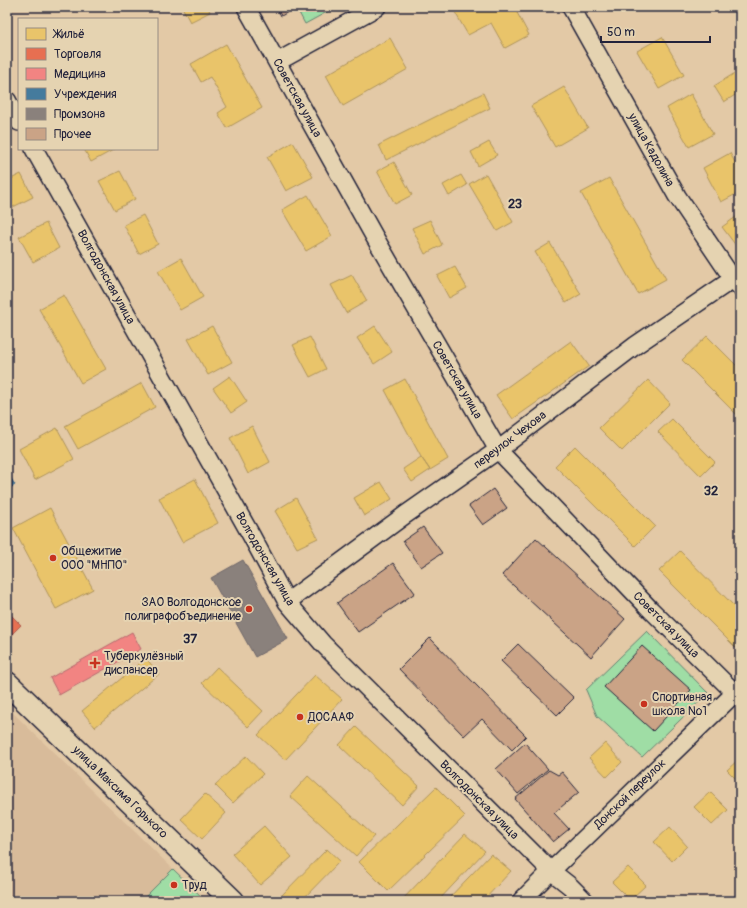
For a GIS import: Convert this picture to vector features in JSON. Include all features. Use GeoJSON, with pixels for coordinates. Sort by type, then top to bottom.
{"type":"FeatureCollection","features":[{"type":"Feature","properties":{"kind":"street","name":"Советская улица"},"geometry":{"type":"LineString","coordinates":[[246,7],[374,236],[498,450],[649,608],[738,693]]}},
{"type":"Feature","properties":{"kind":"street"},"geometry":{"type":"LineString","coordinates":[[277,62],[377,7]]}},
{"type":"Feature","properties":{"kind":"street","name":"улица Кадолина"},"geometry":{"type":"LineString","coordinates":[[571,7],[677,196],[736,283]]}},
{"type":"Feature","properties":{"kind":"street"},"geometry":{"type":"LineString","coordinates":[[7,100],[18,120]]}},
{"type":"Feature","properties":{"kind":"street","name":"Волгодонская улица"},"geometry":{"type":"LineString","coordinates":[[35,150],[288,602],[323,644],[551,871],[570,886],[585,901]]}},
{"type":"Feature","properties":{"kind":"street","name":"переулок Чехова"},"geometry":{"type":"LineString","coordinates":[[288,602],[405,515],[498,450],[636,345],[736,283]]}},
{"type":"Feature","properties":{"kind":"street","name":"улица Максима Горького"},"geometry":{"type":"LineString","coordinates":[[7,683],[234,901]]}},
{"type":"Feature","properties":{"kind":"street","name":"Донской переулок"},"geometry":{"type":"LineString","coordinates":[[521,901],[738,693]]}},
{"type":"Feature","properties":{"kind":"shaded area"},"geometry":{"type":"Polygon","coordinates":[[[7,707],[173,869],[141,901],[7,901],[7,707]]]}},
{"type":"Feature","properties":{"kind":"green space"},"geometry":{"type":"Polygon","coordinates":[[[296,7],[336,7],[305,24],[296,7]]]}},
{"type":"Feature","properties":{"kind":"green space","name":"Спортивная школа №1"},"geometry":{"type":"Polygon","coordinates":[[[647,631],[708,693],[642,757],[597,716],[586,690],[647,631]]]}},
{"type":"Feature","properties":{"kind":"green space","name":"Труд"},"geometry":{"type":"Polygon","coordinates":[[[173,869],[206,901],[141,901],[173,869]]]}},
{"type":"Feature","properties":{"kind":"building: Жильё"},"geometry":{"type":"Polygon","coordinates":[[[182,7],[208,7],[210,12],[190,22],[182,7]]]}},
{"type":"Feature","properties":{"kind":"building: Жильё"},"geometry":{"type":"Polygon","coordinates":[[[452,7],[514,7],[529,35],[505,48],[491,23],[468,35],[452,7]]]}},
{"type":"Feature","properties":{"kind":"building: Жильё"},"geometry":{"type":"Polygon","coordinates":[[[662,37],[684,75],[659,89],[637,51],[662,37]]]}},
{"type":"Feature","properties":{"kind":"building: Жильё"},"geometry":{"type":"Polygon","coordinates":[[[390,38],[408,69],[343,106],[326,75],[390,38]]]}},
{"type":"Feature","properties":{"kind":"building: Жильё"},"geometry":{"type":"Polygon","coordinates":[[[226,44],[262,108],[227,128],[218,113],[227,107],[210,77],[201,82],[191,64],[226,44]]]}},
{"type":"Feature","properties":{"kind":"building: Жильё"},"geometry":{"type":"Polygon","coordinates":[[[740,70],[740,92],[724,102],[714,86],[740,70]]]}},
{"type":"Feature","properties":{"kind":"building: Жильё"},"geometry":{"type":"Polygon","coordinates":[[[564,87],[588,128],[555,147],[531,106],[564,87]]]}},
{"type":"Feature","properties":{"kind":"building: Жильё"},"geometry":{"type":"Polygon","coordinates":[[[483,93],[490,108],[386,160],[379,145],[483,93]]]}},
{"type":"Feature","properties":{"kind":"building: Жильё"},"geometry":{"type":"Polygon","coordinates":[[[691,94],[713,134],[689,147],[667,108],[691,94]]]}},
{"type":"Feature","properties":{"kind":"building: Жильё"},"geometry":{"type":"Polygon","coordinates":[[[293,142],[313,177],[286,191],[267,157],[293,142]]]}},
{"type":"Feature","properties":{"kind":"building: Жильё"},"geometry":{"type":"Polygon","coordinates":[[[489,142],[497,155],[478,166],[471,152],[489,142]]]}},
{"type":"Feature","properties":{"kind":"building: Жильё"},"geometry":{"type":"Polygon","coordinates":[[[85,150],[113,150],[91,162],[85,150]]]}},
{"type":"Feature","properties":{"kind":"building: Жильё"},"geometry":{"type":"Polygon","coordinates":[[[730,153],[740,172],[740,192],[721,202],[703,168],[730,153]]]}},
{"type":"Feature","properties":{"kind":"building: Жильё"},"geometry":{"type":"Polygon","coordinates":[[[394,162],[412,195],[395,204],[377,171],[394,162]]]}},
{"type":"Feature","properties":{"kind":"building: Жильё"},"geometry":{"type":"Polygon","coordinates":[[[120,171],[135,199],[115,210],[99,181],[120,171]]]}},
{"type":"Feature","properties":{"kind":"building: Жильё"},"geometry":{"type":"Polygon","coordinates":[[[21,174],[33,197],[7,210],[7,181],[21,174]]]}},
{"type":"Feature","properties":{"kind":"building: Жильё"},"geometry":{"type":"Polygon","coordinates":[[[486,174],[513,222],[497,231],[469,184],[486,174]]]}},
{"type":"Feature","properties":{"kind":"building: Жильё"},"geometry":{"type":"Polygon","coordinates":[[[461,175],[467,185],[449,196],[443,185],[461,175]]]}},
{"type":"Feature","properties":{"kind":"building: Жильё"},"geometry":{"type":"Polygon","coordinates":[[[609,178],[666,279],[638,294],[581,193],[609,178]]]}},
{"type":"Feature","properties":{"kind":"building: Жильё"},"geometry":{"type":"Polygon","coordinates":[[[308,195],[332,236],[306,251],[282,210],[308,195]]]}},
{"type":"Feature","properties":{"kind":"building: Жильё"},"geometry":{"type":"Polygon","coordinates":[[[740,214],[740,251],[722,227],[740,214]]]}},
{"type":"Feature","properties":{"kind":"building: Жильё"},"geometry":{"type":"Polygon","coordinates":[[[143,215],[158,244],[139,254],[124,225],[143,215]]]}},
{"type":"Feature","properties":{"kind":"building: Жильё"},"geometry":{"type":"Polygon","coordinates":[[[430,220],[442,245],[425,254],[412,228],[430,220]]]}},
{"type":"Feature","properties":{"kind":"building: Жильё"},"geometry":{"type":"Polygon","coordinates":[[[46,223],[59,248],[33,262],[19,237],[46,223]]]}},
{"type":"Feature","properties":{"kind":"building: Жильё"},"geometry":{"type":"Polygon","coordinates":[[[550,243],[581,294],[566,303],[535,252],[550,243]]]}},
{"type":"Feature","properties":{"kind":"building: Жильё"},"geometry":{"type":"Polygon","coordinates":[[[181,258],[203,297],[180,310],[158,271],[181,258]]]}},
{"type":"Feature","properties":{"kind":"building: Жильё"},"geometry":{"type":"Polygon","coordinates":[[[455,267],[467,288],[449,298],[437,276],[455,267]]]}},
{"type":"Feature","properties":{"kind":"building: Жильё"},"geometry":{"type":"Polygon","coordinates":[[[352,275],[367,301],[346,313],[331,285],[352,275]]]}},
{"type":"Feature","properties":{"kind":"building: Жильё"},"geometry":{"type":"Polygon","coordinates":[[[64,295],[106,369],[81,383],[39,309],[64,295]]]}},
{"type":"Feature","properties":{"kind":"building: Жильё"},"geometry":{"type":"Polygon","coordinates":[[[212,326],[232,362],[208,375],[188,339],[212,326]]]}},
{"type":"Feature","properties":{"kind":"building: Жильё"},"geometry":{"type":"Polygon","coordinates":[[[375,326],[392,352],[374,364],[357,338],[375,326]]]}},
{"type":"Feature","properties":{"kind":"building: Жильё"},"geometry":{"type":"Polygon","coordinates":[[[707,336],[740,369],[740,418],[682,360],[707,336]]]}},
{"type":"Feature","properties":{"kind":"building: Жильё"},"geometry":{"type":"Polygon","coordinates":[[[310,337],[326,369],[310,377],[293,345],[310,337]]]}},
{"type":"Feature","properties":{"kind":"building: Жильё"},"geometry":{"type":"Polygon","coordinates":[[[571,341],[589,366],[513,419],[496,395],[571,341]]]}},
{"type":"Feature","properties":{"kind":"building: Жильё"},"geometry":{"type":"Polygon","coordinates":[[[230,376],[247,402],[231,413],[213,388],[230,376]]]}},
{"type":"Feature","properties":{"kind":"building: Жильё"},"geometry":{"type":"Polygon","coordinates":[[[405,379],[448,459],[430,470],[421,457],[385,390],[405,379]]]}},
{"type":"Feature","properties":{"kind":"building: Жильё"},"geometry":{"type":"Polygon","coordinates":[[[648,380],[670,403],[622,451],[599,428],[648,380]]]}},
{"type":"Feature","properties":{"kind":"building: Жильё"},"geometry":{"type":"Polygon","coordinates":[[[142,383],[155,407],[78,449],[65,426],[142,383]]]}},
{"type":"Feature","properties":{"kind":"building: Жильё"},"geometry":{"type":"Polygon","coordinates":[[[672,419],[715,462],[701,476],[658,432],[672,419]]]}},
{"type":"Feature","properties":{"kind":"building: Жильё"},"geometry":{"type":"Polygon","coordinates":[[[252,426],[270,462],[248,474],[230,438],[252,426]]]}},
{"type":"Feature","properties":{"kind":"building: Жильё"},"geometry":{"type":"Polygon","coordinates":[[[57,428],[74,459],[35,480],[19,449],[57,428]]]}},
{"type":"Feature","properties":{"kind":"building: Жильё"},"geometry":{"type":"Polygon","coordinates":[[[575,446],[655,526],[635,546],[555,466],[575,446]]]}},
{"type":"Feature","properties":{"kind":"building: Жильё"},"geometry":{"type":"Polygon","coordinates":[[[421,457],[430,470],[412,482],[403,469],[421,457]]]}},
{"type":"Feature","properties":{"kind":"building: Жильё"},"geometry":{"type":"Polygon","coordinates":[[[195,479],[218,523],[182,542],[159,498],[195,479]]]}},
{"type":"Feature","properties":{"kind":"building: Жильё"},"geometry":{"type":"Polygon","coordinates":[[[381,482],[392,499],[364,516],[354,498],[381,482]]]}},
{"type":"Feature","properties":{"kind":"building: Жильё"},"geometry":{"type":"Polygon","coordinates":[[[296,498],[318,538],[297,548],[275,511],[296,498]]]}},
{"type":"Feature","properties":{"kind":"building: Жильё","name":"Общежитие ООО \"МНПО\""},"geometry":{"type":"Polygon","coordinates":[[[50,508],[93,589],[56,609],[13,528],[50,508]]]}},
{"type":"Feature","properties":{"kind":"building: Жильё"},"geometry":{"type":"Polygon","coordinates":[[[680,551],[740,612],[740,648],[738,650],[659,571],[680,551]]]}},
{"type":"Feature","properties":{"kind":"building: Жильё"},"geometry":{"type":"Polygon","coordinates":[[[146,658],[159,674],[95,727],[82,711],[146,658]]]}},
{"type":"Feature","properties":{"kind":"building: Жильё"},"geometry":{"type":"Polygon","coordinates":[[[217,667],[263,711],[248,727],[202,683],[217,667]]]}},
{"type":"Feature","properties":{"kind":"building: Жильё","name":"ДОСААФ"},"geometry":{"type":"Polygon","coordinates":[[[315,675],[342,699],[285,760],[258,735],[315,675]]]}},
{"type":"Feature","properties":{"kind":"building: Жильё"},"geometry":{"type":"Polygon","coordinates":[[[356,727],[419,786],[402,805],[339,745],[356,727]]]}},
{"type":"Feature","properties":{"kind":"building: Жильё"},"geometry":{"type":"Polygon","coordinates":[[[605,743],[622,762],[607,777],[589,758],[605,743]]]}},
{"type":"Feature","properties":{"kind":"building: Жильё"},"geometry":{"type":"Polygon","coordinates":[[[246,756],[263,774],[233,803],[215,785],[246,756]]]}},
{"type":"Feature","properties":{"kind":"building: Жильё"},"geometry":{"type":"Polygon","coordinates":[[[740,758],[740,783],[727,770],[740,758]]]}},
{"type":"Feature","properties":{"kind":"building: Жильё"},"geometry":{"type":"Polygon","coordinates":[[[308,776],[374,836],[356,856],[290,796],[308,776]]]}},
{"type":"Feature","properties":{"kind":"building: Жильё"},"geometry":{"type":"Polygon","coordinates":[[[436,787],[465,816],[388,891],[359,862],[436,787]]]}},
{"type":"Feature","properties":{"kind":"building: Жильё"},"geometry":{"type":"Polygon","coordinates":[[[710,792],[728,810],[712,825],[694,807],[710,792]]]}},
{"type":"Feature","properties":{"kind":"building: Жильё"},"geometry":{"type":"Polygon","coordinates":[[[205,794],[226,813],[202,839],[181,819],[205,794]]]}},
{"type":"Feature","properties":{"kind":"building: Жильё"},"geometry":{"type":"Polygon","coordinates":[[[264,826],[292,857],[260,885],[232,854],[264,826]]]}},
{"type":"Feature","properties":{"kind":"building: Жильё"},"geometry":{"type":"Polygon","coordinates":[[[670,827],[687,846],[672,861],[654,842],[670,827]]]}},
{"type":"Feature","properties":{"kind":"building: Жильё"},"geometry":{"type":"Polygon","coordinates":[[[465,834],[485,851],[438,901],[401,901],[465,834]]]}},
{"type":"Feature","properties":{"kind":"building: Жильё"},"geometry":{"type":"Polygon","coordinates":[[[327,849],[340,861],[301,901],[284,901],[280,897],[327,849]]]}},
{"type":"Feature","properties":{"kind":"building: Жильё"},"geometry":{"type":"Polygon","coordinates":[[[491,854],[511,871],[483,901],[446,901],[491,854]]]}},
{"type":"Feature","properties":{"kind":"building: Жильё"},"geometry":{"type":"Polygon","coordinates":[[[628,867],[646,885],[630,900],[612,882],[628,867]]]}},
{"type":"Feature","properties":{"kind":"building: Торговля"},"geometry":{"type":"Polygon","coordinates":[[[7,611],[21,625],[7,639],[7,611]]]}},
{"type":"Feature","properties":{"kind":"building: Медицина","name":"Туберкулёзный диспансер"},"geometry":{"type":"Polygon","coordinates":[[[132,632],[141,649],[59,695],[50,678],[132,632]]]}},
{"type":"Feature","properties":{"kind":"building: Учреждения"},"geometry":{"type":"Polygon","coordinates":[[[7,472],[15,485],[7,490],[7,472]]]}},
{"type":"Feature","properties":{"kind":"building: Промзона","name":"ЗАО Волгодонское полиграфобъединение"},"geometry":{"type":"Polygon","coordinates":[[[243,560],[288,639],[255,657],[211,578],[243,560]]]}},
{"type":"Feature","properties":{"kind":"building: Прочее"},"geometry":{"type":"Polygon","coordinates":[[[287,7],[290,11],[281,16],[277,8],[287,7]]]}},
{"type":"Feature","properties":{"kind":"building: Прочее"},"geometry":{"type":"Polygon","coordinates":[[[493,489],[507,508],[483,525],[469,506],[493,489]]]}},
{"type":"Feature","properties":{"kind":"building: Прочее"},"geometry":{"type":"Polygon","coordinates":[[[423,527],[442,553],[421,567],[403,541],[423,527]]]}},
{"type":"Feature","properties":{"kind":"building: Прочее"},"geometry":{"type":"Polygon","coordinates":[[[536,538],[625,619],[591,657],[502,575],[536,538]]]}},
{"type":"Feature","properties":{"kind":"building: Прочее"},"geometry":{"type":"Polygon","coordinates":[[[393,563],[415,593],[358,632],[337,603],[393,563]]]}},
{"type":"Feature","properties":{"kind":"building: Прочее"},"geometry":{"type":"Polygon","coordinates":[[[430,638],[526,736],[512,750],[482,719],[464,736],[399,669],[430,638]]]}},
{"type":"Feature","properties":{"kind":"building: Прочее"},"geometry":{"type":"Polygon","coordinates":[[[518,644],[574,698],[557,715],[501,661],[518,644]]]}},
{"type":"Feature","properties":{"kind":"building: Прочее"},"geometry":{"type":"Polygon","coordinates":[[[642,646],[691,690],[653,731],[604,687],[642,646]]]}},
{"type":"Feature","properties":{"kind":"building: Прочее"},"geometry":{"type":"Polygon","coordinates":[[[525,743],[548,769],[518,794],[496,769],[525,743]]]}},
{"type":"Feature","properties":{"kind":"building: Прочее"},"geometry":{"type":"Polygon","coordinates":[[[549,770],[558,775],[562,772],[579,792],[554,813],[569,829],[553,842],[515,799],[549,770]]]}},
{"type":"Feature","properties":{"kind":"place","name":"Общежитие ООО \"МНПО\""},"geometry":{"type":"Point","coordinates":[53,558]}},
{"type":"Feature","properties":{"kind":"place","name":"ЗАО Волгодонское полиграфобъединение"},"geometry":{"type":"Point","coordinates":[249,609]}},
{"type":"Feature","properties":{"kind":"place","name":"Туберкулёзный диспансер"},"geometry":{"type":"Point","coordinates":[95,663]}},
{"type":"Feature","properties":{"kind":"place","name":"Спортивная школа №1"},"geometry":{"type":"Point","coordinates":[644,704]}},
{"type":"Feature","properties":{"kind":"place","name":"ДОСААФ"},"geometry":{"type":"Point","coordinates":[300,717]}},
{"type":"Feature","properties":{"kind":"place","name":"Труд"},"geometry":{"type":"Point","coordinates":[174,885]}},
{"type":"Feature","properties":{"kind":"district","name":"23"},"geometry":{"type":"Point","coordinates":[515,204]}},
{"type":"Feature","properties":{"kind":"district","name":"32"},"geometry":{"type":"Point","coordinates":[711,491]}},
{"type":"Feature","properties":{"kind":"district","name":"37"},"geometry":{"type":"Point","coordinates":[190,639]}}]}
